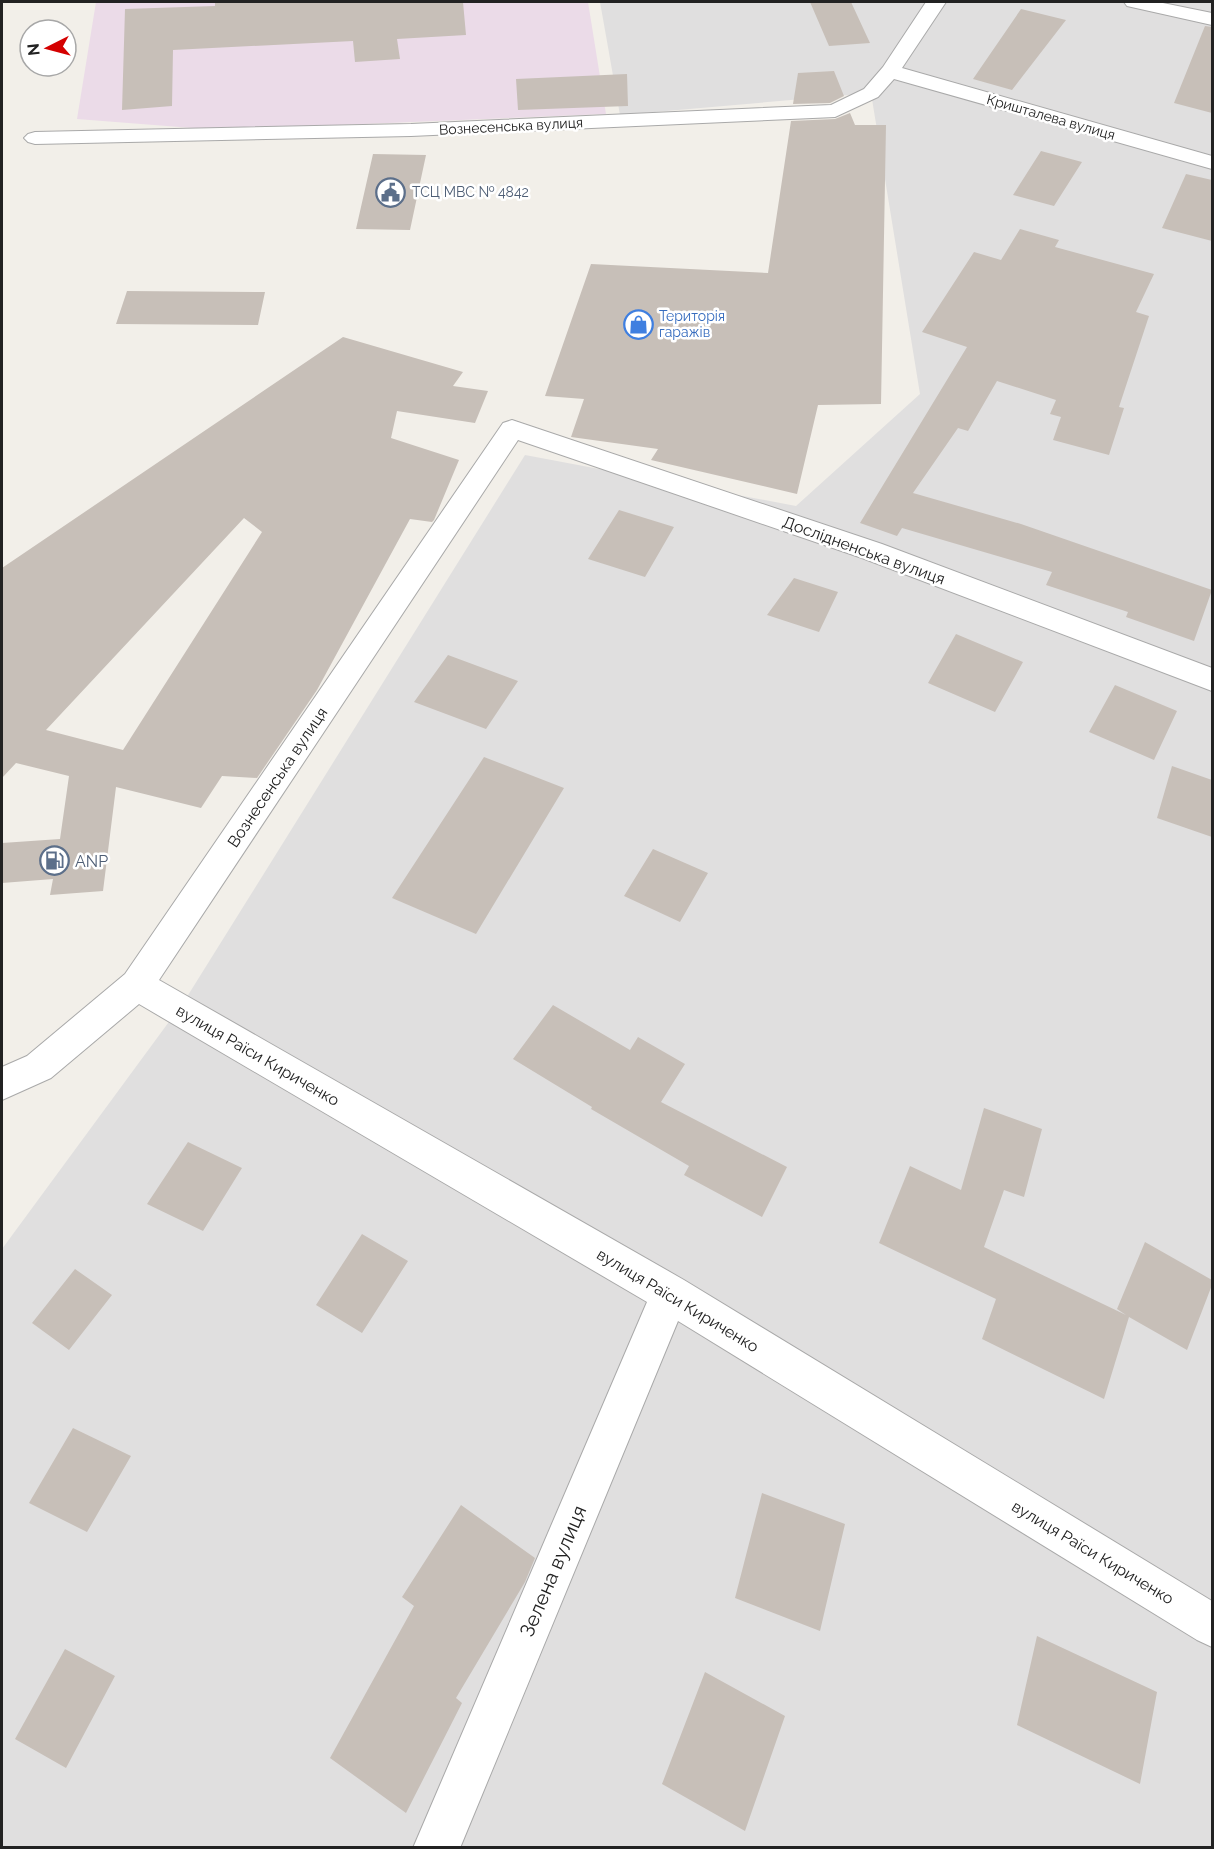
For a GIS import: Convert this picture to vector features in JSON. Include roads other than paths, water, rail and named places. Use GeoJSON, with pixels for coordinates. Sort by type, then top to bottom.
{"type":"FeatureCollection","features":[{"type":"Feature","properties":{"kind":"street","name":"Вознесенська вулиця"},"geometry":{"type":"LineString","coordinates":[[34,138],[411,130],[835,111],[871,93],[890,71],[936,2]]}},
{"type":"Feature","properties":{"kind":"street"},"geometry":{"type":"LineString","coordinates":[[1134,2],[1212,19]]}},
{"type":"Feature","properties":{"kind":"street","name":"Кришталева вулиця"},"geometry":{"type":"LineString","coordinates":[[890,71],[1212,163]]}},
{"type":"Feature","properties":{"kind":"street","name":"Вознесенська вулиця"},"geometry":{"type":"LineString","coordinates":[[2,1084],[39,1067],[136,985],[512,429]]}},
{"type":"Feature","properties":{"kind":"street","name":"Дослідненська вулиця"},"geometry":{"type":"LineString","coordinates":[[512,429],[872,550],[1211,675]]}},
{"type":"Feature","properties":{"kind":"street","name":"вулиця Раїси Кириченко"},"geometry":{"type":"LineString","coordinates":[[136,985],[670,1294],[1212,1625]]}},
{"type":"Feature","properties":{"kind":"street","name":"Зелена вулиця"},"geometry":{"type":"LineString","coordinates":[[436,1848],[670,1294]]}},
{"type":"Feature","properties":{"kind":"place","name":"ТСЦ МВС № 4842"},"geometry":{"type":"Point","coordinates":[391,192]}},
{"type":"Feature","properties":{"kind":"place","name":"Територія гаражів"},"geometry":{"type":"Point","coordinates":[638,324]}},
{"type":"Feature","properties":{"kind":"place","name":"ANP"},"geometry":{"type":"Point","coordinates":[54,861]}}]}
